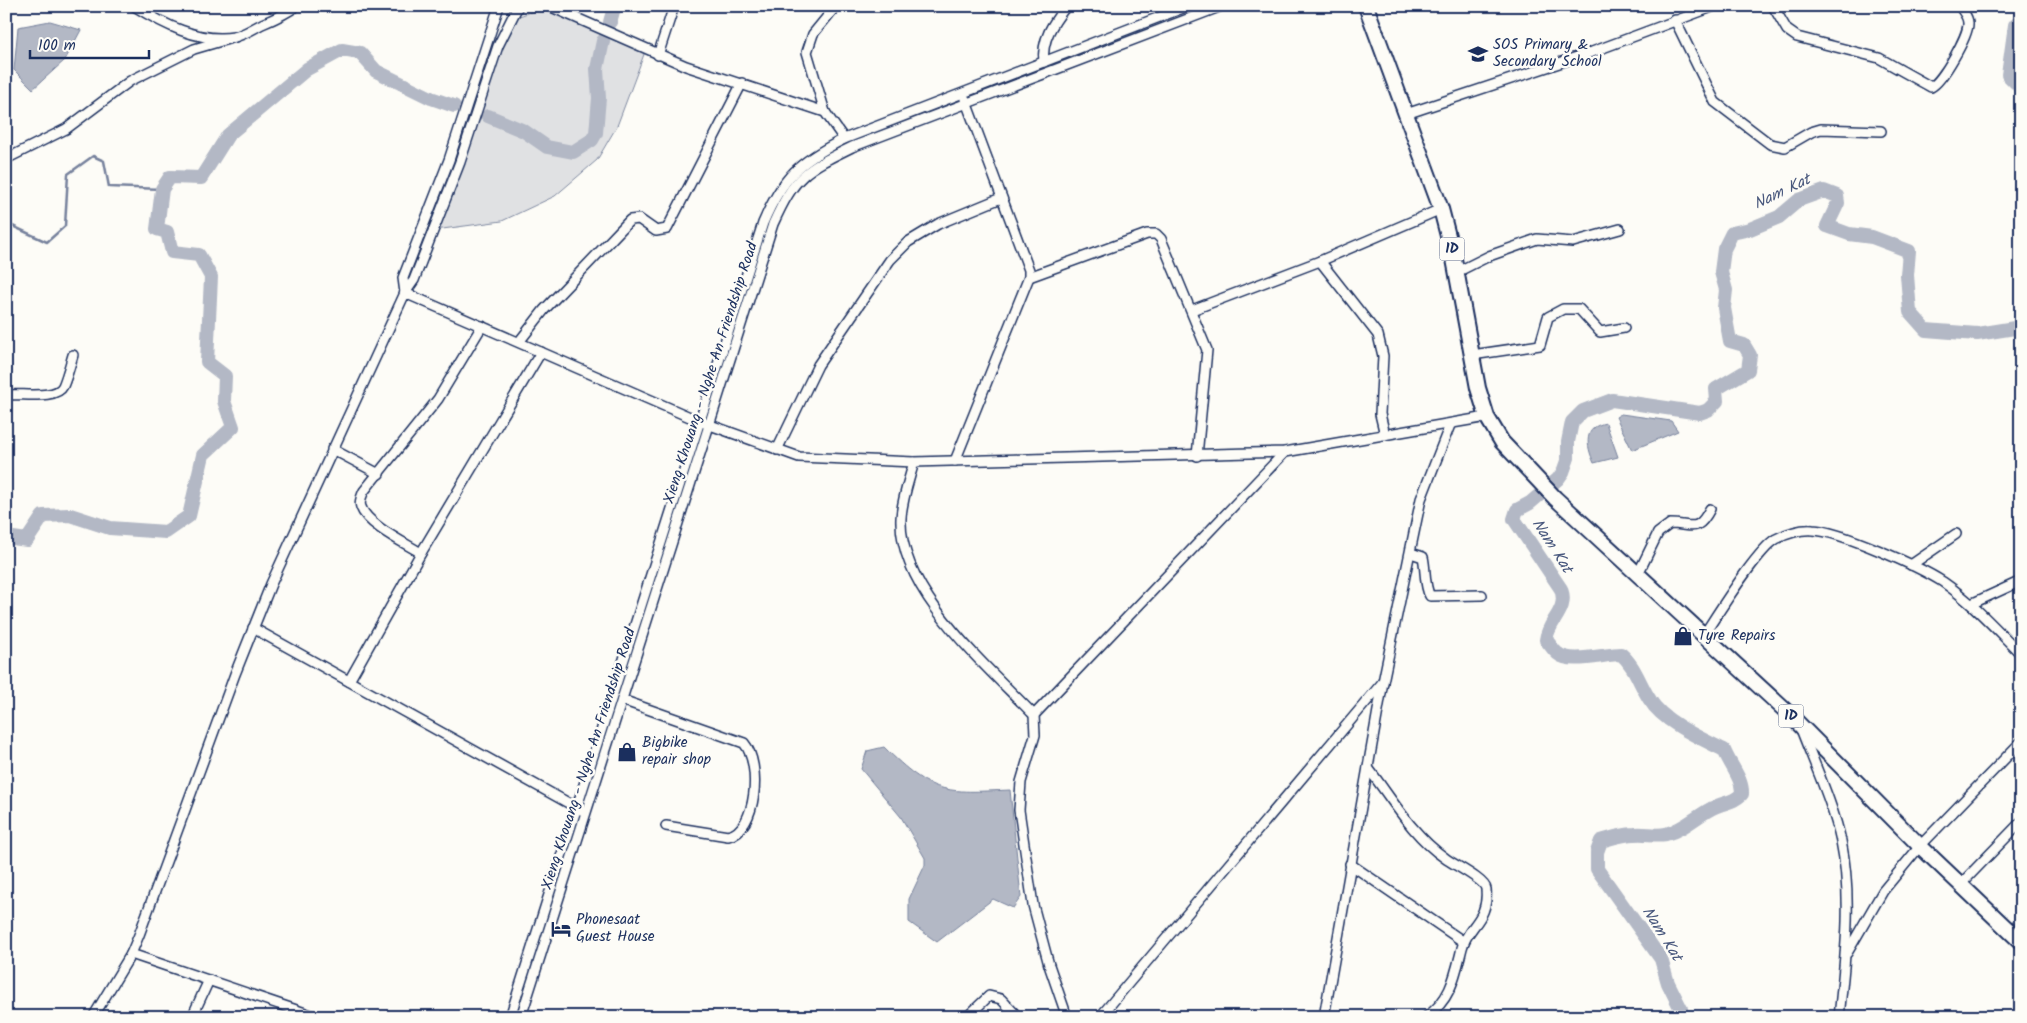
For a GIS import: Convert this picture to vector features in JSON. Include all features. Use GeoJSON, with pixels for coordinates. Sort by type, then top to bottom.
{"type":"FeatureCollection","features":[{"type":"Feature","properties":{"kind":"highway","name":"1D"},"geometry":{"type":"LineString","coordinates":[[1366,6],[1441,209],[1457,272],[1472,355],[1487,417],[1502,442],[1555,498],[1799,724],[1920,846],[2021,942]]}},
{"type":"Feature","properties":{"kind":"street"},"geometry":{"type":"LineString","coordinates":[[134,6],[152,18],[185,32],[207,36],[235,37]]}},
{"type":"Feature","properties":{"kind":"street"},"geometry":{"type":"LineString","coordinates":[[6,159],[66,129],[130,81],[194,48],[235,37],[288,13],[296,6]]}},
{"type":"Feature","properties":{"kind":"street"},"geometry":{"type":"LineString","coordinates":[[405,292],[403,278],[449,160],[498,6]]}},
{"type":"Feature","properties":{"kind":"street"},"geometry":{"type":"LineString","coordinates":[[93,1017],[131,954],[149,911],[253,628],[332,449],[405,292],[414,280],[460,162],[498,46],[518,6]]}},
{"type":"Feature","properties":{"kind":"street"},"geometry":{"type":"LineString","coordinates":[[549,6],[563,10],[658,55],[686,66],[825,112]]}},
{"type":"Feature","properties":{"kind":"street"},"geometry":{"type":"LineString","coordinates":[[658,55],[674,6]]}},
{"type":"Feature","properties":{"kind":"street"},"geometry":{"type":"LineString","coordinates":[[836,6],[812,34],[807,52],[825,112],[844,139]]}},
{"type":"Feature","properties":{"kind":"street"},"geometry":{"type":"LineString","coordinates":[[1044,62],[1042,49],[1047,36],[1066,6]]}},
{"type":"Feature","properties":{"kind":"street","name":"Xieng Khouang - Nghe An Friendship Road"},"geometry":{"type":"LineString","coordinates":[[521,1017],[622,700],[764,223],[775,196],[792,172],[812,155],[844,139],[1188,6]]}},
{"type":"Feature","properties":{"kind":"street","name":"Xieng Khouang - Nghe An Friendship Road"},"geometry":{"type":"LineString","coordinates":[[510,1017],[704,423],[773,224],[784,198],[800,176],[817,164],[852,147],[1222,6]]}},
{"type":"Feature","properties":{"kind":"street"},"geometry":{"type":"LineString","coordinates":[[1406,114],[1592,52],[1715,6]]}},
{"type":"Feature","properties":{"kind":"street"},"geometry":{"type":"LineString","coordinates":[[1773,6],[1787,30],[1797,37],[1880,58],[1931,87],[1939,81],[1967,33],[1967,17],[1962,8]]}},
{"type":"Feature","properties":{"kind":"street"},"geometry":{"type":"LineString","coordinates":[[1675,20],[1715,102],[1770,144],[1785,146],[1811,132],[1821,129],[1881,131]]}},
{"type":"Feature","properties":{"kind":"street"},"geometry":{"type":"LineString","coordinates":[[519,342],[544,310],[630,220],[639,219],[656,231],[668,229],[742,83]]}},
{"type":"Feature","properties":{"kind":"street"},"geometry":{"type":"LineString","coordinates":[[955,461],[1029,278],[1029,270],[963,93]]}},
{"type":"Feature","properties":{"kind":"street"},"geometry":{"type":"LineString","coordinates":[[777,450],[818,365],[890,260],[908,242],[938,224],[1001,198]]}},
{"type":"Feature","properties":{"kind":"street"},"geometry":{"type":"LineString","coordinates":[[1192,310],[1320,261],[1441,209]]}},
{"type":"Feature","properties":{"kind":"street"},"geometry":{"type":"LineString","coordinates":[[1457,272],[1489,256],[1537,238],[1573,242],[1620,229]]}},
{"type":"Feature","properties":{"kind":"street"},"geometry":{"type":"LineString","coordinates":[[1029,278],[1147,234],[1156,234],[1161,239],[1207,350],[1197,456]]}},
{"type":"Feature","properties":{"kind":"street"},"geometry":{"type":"LineString","coordinates":[[1320,261],[1378,335],[1383,356],[1380,414],[1385,435]]}},
{"type":"Feature","properties":{"kind":"street"},"geometry":{"type":"LineString","coordinates":[[405,292],[704,423],[799,457],[914,462],[1197,456],[1285,452],[1450,425],[1487,417]]}},
{"type":"Feature","properties":{"kind":"street"},"geometry":{"type":"LineString","coordinates":[[1472,355],[1540,345],[1548,317],[1563,309],[1579,309],[1600,332],[1624,328]]}},
{"type":"Feature","properties":{"kind":"street"},"geometry":{"type":"LineString","coordinates":[[421,553],[373,522],[361,506],[364,491],[438,399],[482,326]]}},
{"type":"Feature","properties":{"kind":"street"},"geometry":{"type":"LineString","coordinates":[[349,680],[421,553],[541,352]]}},
{"type":"Feature","properties":{"kind":"street"},"geometry":{"type":"LineString","coordinates":[[6,395],[20,393],[50,395],[58,392],[62,387],[73,355]]}},
{"type":"Feature","properties":{"kind":"street"},"geometry":{"type":"LineString","coordinates":[[1324,1017],[1383,682],[1421,499],[1450,425]]}},
{"type":"Feature","properties":{"kind":"street"},"geometry":{"type":"LineString","coordinates":[[332,449],[379,474]]}},
{"type":"Feature","properties":{"kind":"street"},"geometry":{"type":"LineString","coordinates":[[1034,715],[1285,452]]}},
{"type":"Feature","properties":{"kind":"street"},"geometry":{"type":"LineString","coordinates":[[914,462],[902,505],[901,520],[908,558],[929,600],[963,641],[1034,715],[1035,734],[1021,782],[1019,810],[1033,905],[1049,965],[1067,1017]]}},
{"type":"Feature","properties":{"kind":"street"},"geometry":{"type":"LineString","coordinates":[[1638,576],[1658,533],[1670,524],[1693,528],[1703,523],[1710,509]]}},
{"type":"Feature","properties":{"kind":"street"},"geometry":{"type":"LineString","coordinates":[[1703,636],[1761,554],[1775,540],[1792,532],[1813,530],[1839,536],[1911,565],[1942,582],[1971,604],[2021,654]]}},
{"type":"Feature","properties":{"kind":"street"},"geometry":{"type":"LineString","coordinates":[[1911,565],[1956,534]]}},
{"type":"Feature","properties":{"kind":"street"},"geometry":{"type":"LineString","coordinates":[[1411,553],[1423,557],[1427,573],[1427,591],[1430,596],[1482,595]]}},
{"type":"Feature","properties":{"kind":"street"},"geometry":{"type":"LineString","coordinates":[[1971,604],[2021,581]]}},
{"type":"Feature","properties":{"kind":"street"},"geometry":{"type":"LineString","coordinates":[[253,628],[586,812]]}},
{"type":"Feature","properties":{"kind":"street"},"geometry":{"type":"LineString","coordinates":[[1100,1017],[1383,682]]}},
{"type":"Feature","properties":{"kind":"street"},"geometry":{"type":"LineString","coordinates":[[622,700],[744,743],[750,750],[754,766],[754,788],[746,823],[737,834],[728,836],[666,826]]}},
{"type":"Feature","properties":{"kind":"street"},"geometry":{"type":"LineString","coordinates":[[1799,724],[1841,839],[1847,883],[1846,955],[1839,1017]]}},
{"type":"Feature","properties":{"kind":"street"},"geometry":{"type":"LineString","coordinates":[[1846,955],[1883,891],[1920,846],[2021,742]]}},
{"type":"Feature","properties":{"kind":"street"},"geometry":{"type":"LineString","coordinates":[[1368,768],[1429,846],[1468,874],[1482,881],[1486,886],[1484,910],[1464,942],[1454,981],[1438,1009],[1426,1017]]}},
{"type":"Feature","properties":{"kind":"street"},"geometry":{"type":"LineString","coordinates":[[1960,885],[2021,822]]}},
{"type":"Feature","properties":{"kind":"street"},"geometry":{"type":"LineString","coordinates":[[1350,864],[1464,942]]}},
{"type":"Feature","properties":{"kind":"street"},"geometry":{"type":"LineString","coordinates":[[131,954],[317,1017]]}},
{"type":"Feature","properties":{"kind":"street"},"geometry":{"type":"LineString","coordinates":[[192,1017],[209,980]]}},
{"type":"Feature","properties":{"kind":"street"},"geometry":{"type":"LineString","coordinates":[[967,1017],[989,996],[995,996],[1018,1017]]}},
{"type":"Feature","properties":{"kind":"shaded area"},"geometry":{"type":"Polygon","coordinates":[[[537,10],[566,14],[646,49],[617,126],[597,160],[555,196],[502,221],[435,230],[498,46],[519,16],[537,10]]]}},
{"type":"Feature","properties":{"kind":"shaded area"},"geometry":{"type":"Polygon","coordinates":[[[50,21],[81,30],[65,60],[33,89],[14,70],[18,27],[50,21]]]}},
{"type":"Feature","properties":{"kind":"shaded area"},"geometry":{"type":"Polygon","coordinates":[[[1621,414],[1671,421],[1678,431],[1632,450],[1616,417],[1621,414]]]}},
{"type":"Feature","properties":{"kind":"shaded area"},"geometry":{"type":"Polygon","coordinates":[[[1606,423],[1618,457],[1594,463],[1589,450],[1588,438],[1593,428],[1606,423]]]}},
{"type":"Feature","properties":{"kind":"shaded area"},"geometry":{"type":"Polygon","coordinates":[[[884,747],[915,774],[941,788],[970,791],[1010,790],[1021,897],[1013,908],[993,899],[937,942],[909,922],[909,899],[925,865],[925,858],[901,817],[861,769],[867,751],[884,747]]]}},
{"type":"Feature","properties":{"kind":"waterway"},"geometry":{"type":"LineString","coordinates":[[610,22],[614,8]]}},
{"type":"Feature","properties":{"kind":"waterway","name":"Nam Kat"},"geometry":{"type":"LineString","coordinates":[[2021,19],[2015,25],[2008,75],[2021,88]]}},
{"type":"Feature","properties":{"kind":"waterway"},"geometry":{"type":"LineString","coordinates":[[488,116],[524,131],[547,147],[573,152],[592,140],[596,133],[599,98],[597,69],[603,41]]}},
{"type":"Feature","properties":{"kind":"waterway"},"geometry":{"type":"LineString","coordinates":[[6,537],[27,540],[43,516],[70,515],[110,528],[166,532],[189,516],[203,455],[233,427],[224,401],[225,376],[207,362],[211,277],[199,255],[172,252],[167,232],[157,229],[162,189],[170,177],[201,178],[228,135],[307,69],[342,50],[360,53],[376,71],[431,98],[454,106]]}},
{"type":"Feature","properties":{"kind":"waterway"},"geometry":{"type":"LineString","coordinates":[[6,223],[47,242],[65,226],[68,174],[93,156],[104,161],[109,187],[162,189]]}},
{"type":"Feature","properties":{"kind":"waterway","name":"Nam Kat"},"geometry":{"type":"LineString","coordinates":[[1680,1017],[1681,1009],[1668,983],[1661,959],[1597,869],[1597,852],[1601,841],[1622,835],[1658,835],[1680,829],[1710,809],[1739,797],[1742,794],[1742,788],[1724,750],[1694,735],[1664,716],[1650,700],[1630,664],[1621,654],[1578,659],[1563,656],[1554,650],[1546,640],[1550,627],[1560,610],[1563,597],[1561,589],[1514,519],[1517,510],[1530,503],[1558,479],[1563,472],[1568,458],[1568,442],[1572,422],[1583,411],[1612,400],[1700,413],[1708,410],[1717,401],[1716,389],[1748,370],[1750,355],[1744,345],[1730,341],[1724,308],[1726,290],[1721,272],[1724,249],[1732,233],[1750,229],[1779,217],[1799,200],[1824,191],[1837,196],[1838,203],[1827,226],[1849,234],[1872,237],[1909,251],[1907,275],[1910,312],[1926,330],[1977,334],[2021,327]]}},
{"type":"Feature","properties":{"kind":"place","name":"SOS Primary & Secondary School"},"geometry":{"type":"Point","coordinates":[1478,54]}},
{"type":"Feature","properties":{"kind":"place","name":"Tyre Repairs"},"geometry":{"type":"Point","coordinates":[1683,636]}},
{"type":"Feature","properties":{"kind":"place","name":"Bigbike repair shop"},"geometry":{"type":"Point","coordinates":[627,752]}},
{"type":"Feature","properties":{"kind":"place","name":"Phonesaat Guest House"},"geometry":{"type":"Point","coordinates":[561,929]}}]}
